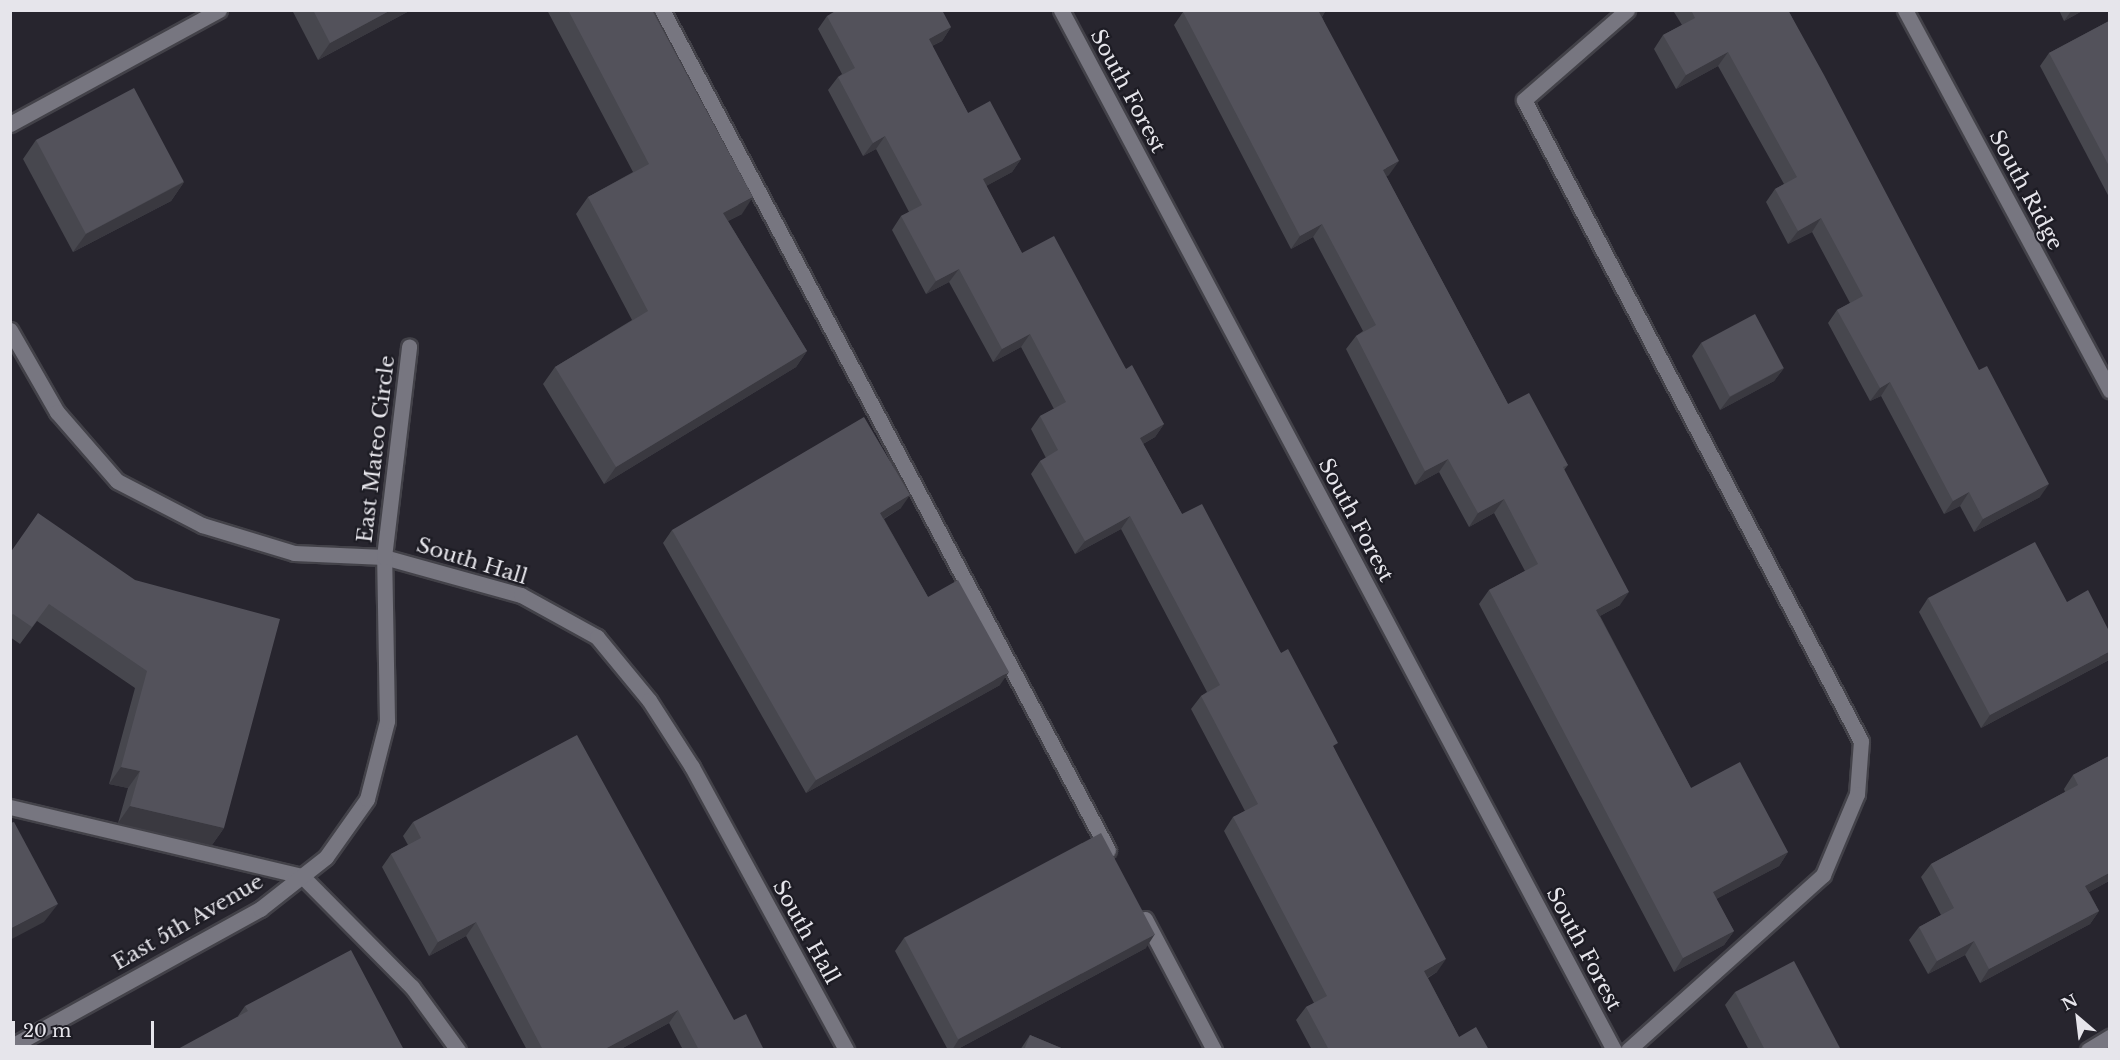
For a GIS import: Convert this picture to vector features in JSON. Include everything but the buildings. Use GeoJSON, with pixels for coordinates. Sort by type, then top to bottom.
{"type":"FeatureCollection","features":[{"type":"Feature","properties":{"kind":"street"},"geometry":{"type":"LineString","coordinates":[[10,124],[219,10]]}},
{"type":"Feature","properties":{"kind":"street"},"geometry":{"type":"LineString","coordinates":[[662,10],[1114,861]]}},
{"type":"Feature","properties":{"kind":"street","name":"South Forest"},"geometry":{"type":"LineString","coordinates":[[1061,10],[1614,1050]]}},
{"type":"Feature","properties":{"kind":"street"},"geometry":{"type":"LineString","coordinates":[[1627,10],[1524,99],[1862,741],[1857,794],[1822,874],[1628,1050]]}},
{"type":"Feature","properties":{"kind":"street","name":"South Ridge"},"geometry":{"type":"LineString","coordinates":[[1905,10],[2109,390]]}},
{"type":"Feature","properties":{"kind":"street","name":"South Hall"},"geometry":{"type":"LineString","coordinates":[[10,330],[57,412],[117,481],[202,525],[294,552],[384,557],[521,595],[597,637],[649,700],[692,767],[846,1050]]}},
{"type":"Feature","properties":{"kind":"street","name":"East Mateo Circle"},"geometry":{"type":"LineString","coordinates":[[384,557],[409,346]]}},
{"type":"Feature","properties":{"kind":"street","name":"East 5th Avenue"},"geometry":{"type":"LineString","coordinates":[[10,1047],[260,909],[326,857],[367,799],[387,721],[384,557]]}},
{"type":"Feature","properties":{"kind":"street"},"geometry":{"type":"LineString","coordinates":[[10,807],[302,876],[412,987],[458,1050]]}},
{"type":"Feature","properties":{"kind":"street"},"geometry":{"type":"LineString","coordinates":[[1136,903],[1214,1050]]}},
{"type":"Feature","properties":{"kind":"street"},"geometry":{"type":"LineString","coordinates":[[2088,1050],[2109,1037]]}}]}
